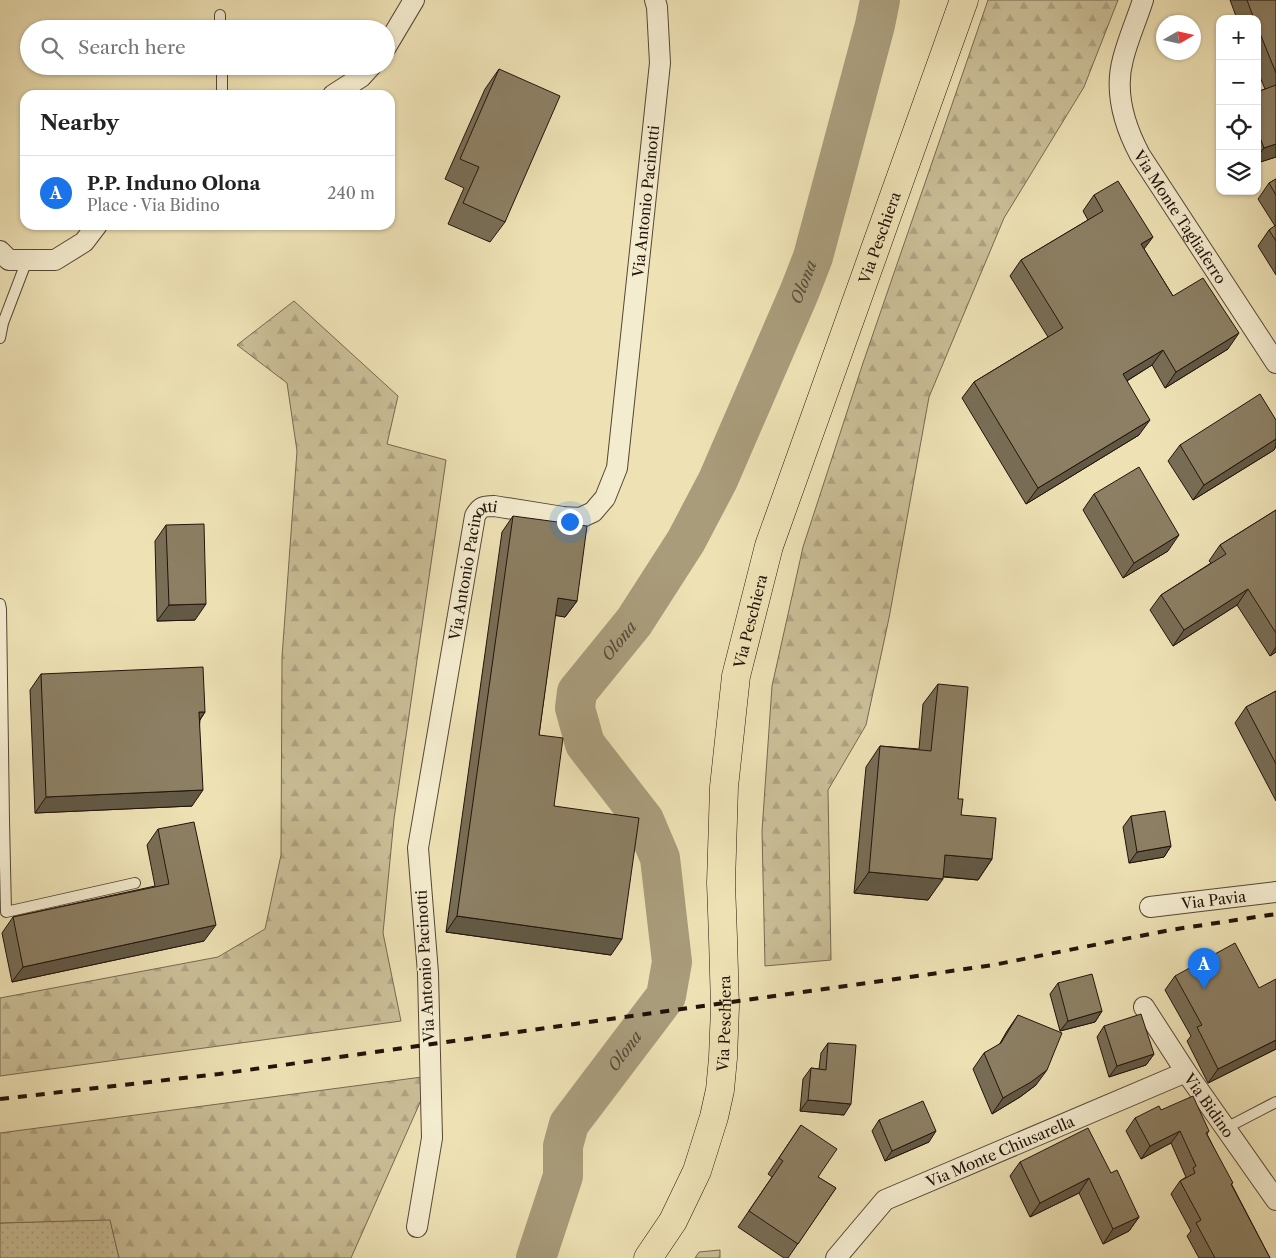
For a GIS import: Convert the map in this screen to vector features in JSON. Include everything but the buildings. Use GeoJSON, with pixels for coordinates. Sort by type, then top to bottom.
{"type":"FeatureCollection","features":[{"type":"Feature","properties":{"kind":"main road","name":"Via Peschiera"},"geometry":{"type":"LineString","coordinates":[[648,1258],[673,1221],[697,1171],[714,1117],[720,1090],[724,1007],[720,883],[724,787],[736,676],[766,555],[964,0]]}},
{"type":"Feature","properties":{"kind":"street"},"geometry":{"type":"LineString","coordinates":[[395,32],[414,0]]}},
{"type":"Feature","properties":{"kind":"street","name":"Via Antonio Pacinotti"},"geometry":{"type":"LineString","coordinates":[[417,1226],[432,1138],[428,973],[418,848],[474,516],[479,509],[486,506],[494,506],[580,518],[593,512],[605,498],[617,468],[660,63],[658,7],[655,0]]}},
{"type":"Feature","properties":{"kind":"street","name":"Via Monte Tagliaferro"},"geometry":{"type":"LineString","coordinates":[[1143,0],[1123,58],[1120,74],[1120,99],[1126,125],[1140,155],[1276,363]]}},
{"type":"Feature","properties":{"kind":"street"},"geometry":{"type":"LineString","coordinates":[[341,90],[363,75]]}},
{"type":"Feature","properties":{"kind":"street"},"geometry":{"type":"LineString","coordinates":[[0,251],[9,260],[55,260],[84,242],[93,230]]}},
{"type":"Feature","properties":{"kind":"street","name":"Via Pavia"},"geometry":{"type":"LineString","coordinates":[[1150,907],[1276,892]]}},
{"type":"Feature","properties":{"kind":"street","name":"Via Bidino"},"geometry":{"type":"LineString","coordinates":[[1144,1007],[1186,1072],[1276,1200]]}},
{"type":"Feature","properties":{"kind":"street","name":"Via Monte Chiusarella"},"geometry":{"type":"LineString","coordinates":[[836,1258],[885,1200],[1186,1072]]}},
{"type":"Feature","properties":{"kind":"lane"},"geometry":{"type":"LineString","coordinates":[[220,15],[220,20]]}},
{"type":"Feature","properties":{"kind":"lane"},"geometry":{"type":"LineString","coordinates":[[222,75],[222,90]]}},
{"type":"Feature","properties":{"kind":"lane"},"geometry":{"type":"LineString","coordinates":[[0,338],[3,323],[28,260]]}},
{"type":"Feature","properties":{"kind":"lane"},"geometry":{"type":"LineString","coordinates":[[0,604],[2,609],[6,912],[135,883]]}},
{"type":"Feature","properties":{"kind":"lane"},"geometry":{"type":"LineString","coordinates":[[1226,1128],[1276,1102]]}},
{"type":"Feature","properties":{"kind":"green space"},"geometry":{"type":"Polygon","coordinates":[[[988,0],[1118,0],[1084,87],[1004,218],[929,397],[889,618],[866,725],[828,790],[831,960],[765,966],[762,831],[772,686],[803,547],[863,363],[988,0]]]}},
{"type":"Feature","properties":{"kind":"green space"},"geometry":{"type":"Polygon","coordinates":[[[294,301],[398,396],[387,444],[446,460],[394,819],[383,933],[401,1021],[0,1076],[0,998],[218,957],[265,929],[281,855],[282,657],[297,451],[287,383],[237,345],[294,301]]]}},
{"type":"Feature","properties":{"kind":"green space"},"geometry":{"type":"Polygon","coordinates":[[[422,1077],[422,1098],[351,1258],[119,1258],[110,1220],[0,1223],[0,1133],[422,1077]]]}},
{"type":"Feature","properties":{"kind":"green space"},"geometry":{"type":"Polygon","coordinates":[[[110,1219],[119,1258],[0,1258],[0,1223],[110,1219]]]}},
{"type":"Feature","properties":{"kind":"green space"},"geometry":{"type":"Polygon","coordinates":[[[720,1250],[720,1258],[695,1258],[699,1252],[720,1250]]]}},
{"type":"Feature","properties":{"kind":"waterway","name":"Olona"},"geometry":{"type":"LineString","coordinates":[[536,1258],[563,1176],[563,1146],[569,1124],[666,996],[672,962],[660,858],[644,820],[585,744],[575,708],[577,692],[634,622],[686,541],[718,480],[813,257],[880,0]]}},
{"type":"Feature","properties":{"kind":"railway"},"geometry":{"type":"LineString","coordinates":[[0,1099],[219,1074],[993,965],[1170,930],[1276,914]]}},
{"type":"Feature","properties":{"kind":"place","name":"P.P. Induno Olona"},"geometry":{"type":"Point","coordinates":[1204,989]}}]}
